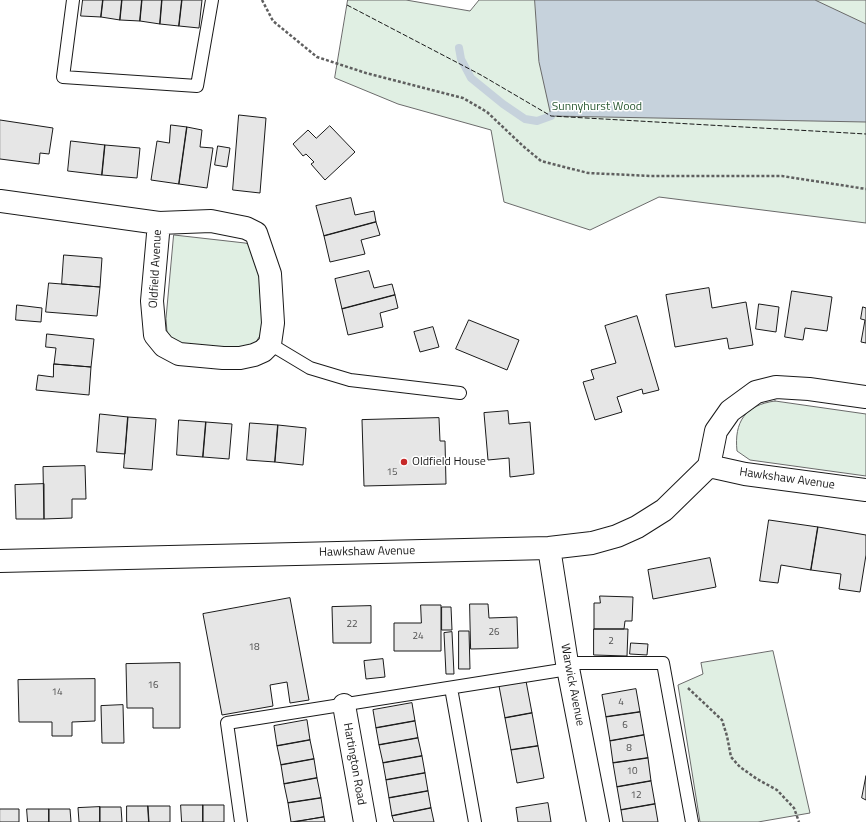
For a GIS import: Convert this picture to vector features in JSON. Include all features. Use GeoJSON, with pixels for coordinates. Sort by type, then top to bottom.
{"type":"FeatureCollection","features":[{"type":"Feature","properties":{"kind":"street","name":"Oldfield Avenue"},"geometry":{"type":"LineString","coordinates":[[0,201],[159,223],[211,221],[246,228],[256,233],[270,274],[273,323],[270,344],[263,351],[254,355],[240,358],[179,354],[164,346],[155,335],[152,301],[159,223]]}},
{"type":"Feature","properties":{"kind":"street"},"geometry":{"type":"LineString","coordinates":[[709,466],[716,431],[730,412],[756,392],[776,387],[809,389],[866,397]]}},
{"type":"Feature","properties":{"kind":"street","name":"Hawkshaw Avenue"},"geometry":{"type":"LineString","coordinates":[[0,561],[549,548],[592,543],[618,536],[637,527],[664,510],[709,466],[746,474],[866,490]]}},
{"type":"Feature","properties":{"kind":"street","name":"Warwick Avenue"},"geometry":{"type":"LineString","coordinates":[[549,548],[567,666],[598,822]]}},
{"type":"Feature","properties":{"kind":"street","name":"Hartington Road"},"geometry":{"type":"LineString","coordinates":[[344,705],[365,822]]}},
{"type":"Feature","properties":{"kind":"lane"},"geometry":{"type":"LineString","coordinates":[[73,0],[63,76],[197,86],[212,0]]}},
{"type":"Feature","properties":{"kind":"lane"},"geometry":{"type":"LineString","coordinates":[[270,344],[310,368],[350,380],[460,393]]}},
{"type":"Feature","properties":{"kind":"lane"},"geometry":{"type":"LineString","coordinates":[[241,822],[227,723],[451,688],[567,666],[663,663],[692,822]]}},
{"type":"Feature","properties":{"kind":"lane"},"geometry":{"type":"LineString","coordinates":[[451,688],[475,822]]}},
{"type":"Feature","properties":{"kind":"path"},"geometry":{"type":"LineString","coordinates":[[262,0],[273,22],[317,57],[366,73],[463,98],[487,112],[541,161],[588,173],[651,176],[782,176],[866,189]]}},
{"type":"Feature","properties":{"kind":"path"},"geometry":{"type":"LineString","coordinates":[[663,663],[722,720],[731,757],[757,779],[777,790],[794,808],[799,822]]}},
{"type":"Feature","properties":{"kind":"green space","name":"Sunnyhurst Wood"},"geometry":{"type":"Polygon","coordinates":[[[348,0],[406,0],[470,11],[479,0],[866,0],[866,223],[659,197],[590,230],[504,202],[491,130],[398,104],[335,78],[348,0]]]}},
{"type":"Feature","properties":{"kind":"green space"},"geometry":{"type":"Polygon","coordinates":[[[174,235],[253,245],[258,257],[263,331],[254,345],[236,348],[182,345],[171,338],[167,332],[166,319],[174,235]]]}},
{"type":"Feature","properties":{"kind":"green space"},"geometry":{"type":"Polygon","coordinates":[[[775,401],[866,414],[866,476],[750,460],[737,451],[737,432],[744,417],[756,406],[775,401]]]}},
{"type":"Feature","properties":{"kind":"green space"},"geometry":{"type":"Polygon","coordinates":[[[773,651],[810,813],[758,822],[700,822],[678,685],[703,674],[701,663],[773,651]]]}},
{"type":"Feature","properties":{"kind":"shaded area"},"geometry":{"type":"Polygon","coordinates":[[[535,0],[815,0],[866,24],[866,122],[551,116],[539,62],[535,0]]]}},
{"type":"Feature","properties":{"kind":"building"},"geometry":{"type":"Polygon","coordinates":[[[83,0],[103,0],[101,17],[81,16],[83,0]]]}},
{"type":"Feature","properties":{"kind":"building"},"geometry":{"type":"Polygon","coordinates":[[[103,0],[122,0],[120,20],[101,17],[103,0]]]}},
{"type":"Feature","properties":{"kind":"building"},"geometry":{"type":"Polygon","coordinates":[[[122,0],[142,0],[140,21],[120,20],[122,0]]]}},
{"type":"Feature","properties":{"kind":"building"},"geometry":{"type":"Polygon","coordinates":[[[142,0],[162,0],[160,24],[140,21],[142,0]]]}},
{"type":"Feature","properties":{"kind":"building"},"geometry":{"type":"Polygon","coordinates":[[[162,0],[182,0],[179,26],[160,24],[162,0]]]}},
{"type":"Feature","properties":{"kind":"building"},"geometry":{"type":"Polygon","coordinates":[[[182,0],[202,0],[199,28],[179,26],[182,0]]]}},
{"type":"Feature","properties":{"kind":"building"},"geometry":{"type":"Polygon","coordinates":[[[239,115],[266,118],[260,193],[233,190],[239,115]]]}},
{"type":"Feature","properties":{"kind":"building"},"geometry":{"type":"Polygon","coordinates":[[[0,120],[53,128],[49,154],[40,153],[39,164],[0,159],[0,120]]]}},
{"type":"Feature","properties":{"kind":"building"},"geometry":{"type":"Polygon","coordinates":[[[171,125],[187,127],[179,184],[151,180],[157,141],[169,143],[171,125]]]}},
{"type":"Feature","properties":{"kind":"building"},"geometry":{"type":"Polygon","coordinates":[[[330,126],[355,152],[325,180],[311,164],[314,162],[306,154],[303,156],[293,144],[308,130],[316,138],[330,126]]]}},
{"type":"Feature","properties":{"kind":"building"},"geometry":{"type":"Polygon","coordinates":[[[187,127],[202,130],[200,147],[213,148],[207,188],[179,184],[187,127]]]}},
{"type":"Feature","properties":{"kind":"building"},"geometry":{"type":"Polygon","coordinates":[[[71,141],[105,145],[102,175],[68,171],[71,141]]]}},
{"type":"Feature","properties":{"kind":"building"},"geometry":{"type":"Polygon","coordinates":[[[105,145],[140,148],[137,178],[102,175],[105,145]]]}},
{"type":"Feature","properties":{"kind":"building"},"geometry":{"type":"Polygon","coordinates":[[[218,146],[230,148],[227,167],[215,165],[218,146]]]}},
{"type":"Feature","properties":{"kind":"building"},"geometry":{"type":"Polygon","coordinates":[[[351,198],[355,215],[374,211],[376,222],[324,236],[316,206],[351,198]]]}},
{"type":"Feature","properties":{"kind":"building"},"geometry":{"type":"Polygon","coordinates":[[[376,222],[380,235],[361,240],[365,254],[330,262],[324,236],[376,222]]]}},
{"type":"Feature","properties":{"kind":"building"},"geometry":{"type":"Polygon","coordinates":[[[64,255],[102,258],[100,287],[62,284],[64,255]]]}},
{"type":"Feature","properties":{"kind":"building"},"geometry":{"type":"Polygon","coordinates":[[[369,271],[374,288],[392,284],[395,295],[342,309],[335,279],[369,271]]]}},
{"type":"Feature","properties":{"kind":"building"},"geometry":{"type":"Polygon","coordinates":[[[49,283],[100,287],[97,316],[46,312],[49,283]]]}},
{"type":"Feature","properties":{"kind":"building"},"geometry":{"type":"Polygon","coordinates":[[[709,288],[712,308],[746,302],[753,345],[729,349],[727,338],[675,347],[666,295],[709,288]]]}},
{"type":"Feature","properties":{"kind":"building"},"geometry":{"type":"Polygon","coordinates":[[[792,291],[832,297],[827,331],[805,328],[803,340],[785,337],[792,291]]]}},
{"type":"Feature","properties":{"kind":"building"},"geometry":{"type":"Polygon","coordinates":[[[395,295],[398,308],[380,313],[383,327],[348,335],[342,309],[395,295]]]}},
{"type":"Feature","properties":{"kind":"building"},"geometry":{"type":"Polygon","coordinates":[[[759,304],[779,307],[776,332],[756,329],[759,304]]]}},
{"type":"Feature","properties":{"kind":"building"},"geometry":{"type":"Polygon","coordinates":[[[17,305],[42,308],[41,322],[16,320],[17,305]]]}},
{"type":"Feature","properties":{"kind":"building"},"geometry":{"type":"Polygon","coordinates":[[[863,307],[866,308],[866,343],[861,342],[865,320],[861,319],[863,307]]]}},
{"type":"Feature","properties":{"kind":"building"},"geometry":{"type":"Polygon","coordinates":[[[637,316],[659,390],[643,394],[642,389],[617,397],[622,412],[595,420],[583,382],[594,379],[591,370],[616,363],[605,326],[637,316]]]}},
{"type":"Feature","properties":{"kind":"building"},"geometry":{"type":"Polygon","coordinates":[[[469,320],[519,340],[507,370],[456,349],[469,320]]]}},
{"type":"Feature","properties":{"kind":"building"},"geometry":{"type":"Polygon","coordinates":[[[433,327],[439,347],[420,352],[414,332],[433,327]]]}},
{"type":"Feature","properties":{"kind":"building"},"geometry":{"type":"Polygon","coordinates":[[[47,334],[94,339],[91,367],[54,364],[56,348],[46,347],[47,334]]]}},
{"type":"Feature","properties":{"kind":"building"},"geometry":{"type":"Polygon","coordinates":[[[54,364],[91,367],[89,395],[36,390],[38,375],[53,377],[54,364]]]}},
{"type":"Feature","properties":{"kind":"building"},"geometry":{"type":"Polygon","coordinates":[[[508,411],[509,424],[530,422],[534,474],[510,477],[509,458],[488,460],[484,413],[508,411]]]}},
{"type":"Feature","properties":{"kind":"building"},"geometry":{"type":"Polygon","coordinates":[[[100,414],[128,417],[125,454],[97,452],[100,414]]]}},
{"type":"Feature","properties":{"kind":"building"},"geometry":{"type":"Polygon","coordinates":[[[128,417],[156,419],[152,470],[124,468],[128,417]]]}},
{"type":"Feature","properties":{"kind":"building","name":"Oldfield House"},"geometry":{"type":"Polygon","coordinates":[[[439,418],[440,441],[445,441],[446,484],[364,486],[362,420],[439,418]]]}},
{"type":"Feature","properties":{"kind":"building"},"geometry":{"type":"Polygon","coordinates":[[[179,420],[206,422],[203,457],[177,455],[179,420]]]}},
{"type":"Feature","properties":{"kind":"building"},"geometry":{"type":"Polygon","coordinates":[[[206,422],[232,424],[229,459],[203,457],[206,422]]]}},
{"type":"Feature","properties":{"kind":"building"},"geometry":{"type":"Polygon","coordinates":[[[250,423],[278,425],[275,462],[247,460],[250,423]]]}},
{"type":"Feature","properties":{"kind":"building"},"geometry":{"type":"Polygon","coordinates":[[[278,425],[306,428],[303,465],[275,462],[278,425]]]}},
{"type":"Feature","properties":{"kind":"building"},"geometry":{"type":"Polygon","coordinates":[[[85,466],[86,499],[72,499],[72,518],[44,519],[43,467],[85,466]]]}},
{"type":"Feature","properties":{"kind":"building"},"geometry":{"type":"Polygon","coordinates":[[[44,484],[44,519],[16,519],[15,485],[44,484]]]}},
{"type":"Feature","properties":{"kind":"building"},"geometry":{"type":"Polygon","coordinates":[[[769,520],[818,527],[811,570],[781,565],[778,583],[760,581],[769,520]]]}},
{"type":"Feature","properties":{"kind":"building"},"geometry":{"type":"Polygon","coordinates":[[[818,527],[866,535],[866,555],[860,592],[839,589],[841,574],[811,570],[818,527]]]}},
{"type":"Feature","properties":{"kind":"building"},"geometry":{"type":"Polygon","coordinates":[[[710,558],[716,587],[653,599],[648,570],[710,558]]]}},
{"type":"Feature","properties":{"kind":"building"},"geometry":{"type":"Polygon","coordinates":[[[600,596],[633,597],[632,621],[625,621],[624,629],[594,629],[594,603],[600,603],[600,596]]]}},
{"type":"Feature","properties":{"kind":"building"},"geometry":{"type":"Polygon","coordinates":[[[290,598],[309,700],[290,703],[287,682],[270,685],[273,706],[222,715],[203,614],[290,598]]]}},
{"type":"Feature","properties":{"kind":"building"},"geometry":{"type":"Polygon","coordinates":[[[470,604],[488,604],[489,618],[517,617],[518,648],[471,649],[470,604]]]}},
{"type":"Feature","properties":{"kind":"building"},"geometry":{"type":"Polygon","coordinates":[[[421,605],[441,605],[441,651],[394,651],[394,623],[421,623],[421,605]]]}},
{"type":"Feature","properties":{"kind":"building"},"geometry":{"type":"Polygon","coordinates":[[[371,606],[371,643],[333,643],[332,607],[371,606]]]}},
{"type":"Feature","properties":{"kind":"building"},"geometry":{"type":"Polygon","coordinates":[[[442,607],[451,607],[452,630],[442,630],[442,607]]]}},
{"type":"Feature","properties":{"kind":"building"},"geometry":{"type":"Polygon","coordinates":[[[594,629],[628,629],[627,656],[594,655],[594,629]]]}},
{"type":"Feature","properties":{"kind":"building"},"geometry":{"type":"Polygon","coordinates":[[[459,631],[469,631],[470,669],[459,669],[459,631]]]}},
{"type":"Feature","properties":{"kind":"building"},"geometry":{"type":"Polygon","coordinates":[[[452,632],[454,674],[446,674],[444,633],[452,632]]]}},
{"type":"Feature","properties":{"kind":"building"},"geometry":{"type":"Polygon","coordinates":[[[631,643],[648,644],[647,655],[630,654],[631,643]]]}},
{"type":"Feature","properties":{"kind":"building"},"geometry":{"type":"Polygon","coordinates":[[[383,659],[385,677],[366,679],[364,661],[383,659]]]}},
{"type":"Feature","properties":{"kind":"building"},"geometry":{"type":"Polygon","coordinates":[[[180,663],[180,728],[153,728],[153,708],[127,708],[126,664],[180,663]]]}},
{"type":"Feature","properties":{"kind":"building"},"geometry":{"type":"Polygon","coordinates":[[[95,679],[95,721],[72,722],[72,736],[52,736],[52,722],[19,722],[18,680],[95,679]]]}},
{"type":"Feature","properties":{"kind":"building"},"geometry":{"type":"Polygon","coordinates":[[[526,681],[532,713],[505,718],[499,686],[526,681]]]}},
{"type":"Feature","properties":{"kind":"building"},"geometry":{"type":"Polygon","coordinates":[[[636,689],[640,712],[606,717],[602,695],[636,689]]]}},
{"type":"Feature","properties":{"kind":"building"},"geometry":{"type":"Polygon","coordinates":[[[412,703],[415,721],[376,728],[373,710],[412,703]]]}},
{"type":"Feature","properties":{"kind":"building"},"geometry":{"type":"Polygon","coordinates":[[[123,705],[124,743],[102,743],[101,706],[123,705]]]}},
{"type":"Feature","properties":{"kind":"building"},"geometry":{"type":"Polygon","coordinates":[[[640,712],[644,735],[610,741],[606,717],[640,712]]]}},
{"type":"Feature","properties":{"kind":"building"},"geometry":{"type":"Polygon","coordinates":[[[532,713],[538,746],[511,750],[505,718],[532,713]]]}},
{"type":"Feature","properties":{"kind":"building"},"geometry":{"type":"Polygon","coordinates":[[[307,720],[310,740],[277,746],[274,726],[307,720]]]}},
{"type":"Feature","properties":{"kind":"building"},"geometry":{"type":"Polygon","coordinates":[[[415,721],[418,738],[379,745],[376,728],[415,721]]]}},
{"type":"Feature","properties":{"kind":"building"},"geometry":{"type":"Polygon","coordinates":[[[644,735],[648,758],[613,763],[610,741],[644,735]]]}},
{"type":"Feature","properties":{"kind":"building"},"geometry":{"type":"Polygon","coordinates":[[[418,738],[422,756],[383,763],[379,745],[418,738]]]}},
{"type":"Feature","properties":{"kind":"building"},"geometry":{"type":"Polygon","coordinates":[[[310,740],[314,759],[281,765],[277,746],[310,740]]]}},
{"type":"Feature","properties":{"kind":"building"},"geometry":{"type":"Polygon","coordinates":[[[538,746],[544,778],[517,783],[511,750],[538,746]]]}},
{"type":"Feature","properties":{"kind":"building"},"geometry":{"type":"Polygon","coordinates":[[[422,756],[425,773],[386,780],[383,763],[422,756]]]}},
{"type":"Feature","properties":{"kind":"building"},"geometry":{"type":"Polygon","coordinates":[[[648,758],[651,781],[617,787],[613,763],[648,758]]]}},
{"type":"Feature","properties":{"kind":"building"},"geometry":{"type":"Polygon","coordinates":[[[314,759],[317,778],[284,784],[281,765],[314,759]]]}},
{"type":"Feature","properties":{"kind":"building"},"geometry":{"type":"Polygon","coordinates":[[[425,773],[428,791],[389,798],[386,780],[425,773]]]}},
{"type":"Feature","properties":{"kind":"building"},"geometry":{"type":"Polygon","coordinates":[[[866,776],[866,800],[862,798],[866,776]]]}},
{"type":"Feature","properties":{"kind":"building"},"geometry":{"type":"Polygon","coordinates":[[[317,778],[321,798],[288,803],[284,784],[317,778]]]}},
{"type":"Feature","properties":{"kind":"building"},"geometry":{"type":"Polygon","coordinates":[[[651,781],[655,804],[621,810],[617,787],[651,781]]]}},
{"type":"Feature","properties":{"kind":"building"},"geometry":{"type":"Polygon","coordinates":[[[428,791],[431,808],[392,816],[389,798],[428,791]]]}},
{"type":"Feature","properties":{"kind":"building"},"geometry":{"type":"Polygon","coordinates":[[[321,798],[324,817],[291,822],[288,803],[321,798]]]}},
{"type":"Feature","properties":{"kind":"building"},"geometry":{"type":"Polygon","coordinates":[[[548,803],[551,822],[518,822],[516,808],[548,803]]]}},
{"type":"Feature","properties":{"kind":"building"},"geometry":{"type":"Polygon","coordinates":[[[655,804],[658,822],[623,822],[621,810],[655,804]]]}},
{"type":"Feature","properties":{"kind":"building"},"geometry":{"type":"Polygon","coordinates":[[[181,805],[203,805],[203,822],[182,822],[181,805]]]}},
{"type":"Feature","properties":{"kind":"building"},"geometry":{"type":"Polygon","coordinates":[[[203,805],[224,805],[224,822],[203,822],[203,805]]]}},
{"type":"Feature","properties":{"kind":"building"},"geometry":{"type":"Polygon","coordinates":[[[127,806],[148,806],[149,822],[127,822],[127,806]]]}},
{"type":"Feature","properties":{"kind":"building"},"geometry":{"type":"Polygon","coordinates":[[[148,806],[170,806],[170,822],[149,822],[148,806]]]}},
{"type":"Feature","properties":{"kind":"building"},"geometry":{"type":"Polygon","coordinates":[[[100,807],[100,822],[79,822],[78,808],[100,807]]]}},
{"type":"Feature","properties":{"kind":"building"},"geometry":{"type":"Polygon","coordinates":[[[100,807],[121,807],[122,822],[100,822],[100,807]]]}},
{"type":"Feature","properties":{"kind":"building"},"geometry":{"type":"Polygon","coordinates":[[[431,808],[434,822],[394,822],[392,816],[431,808]]]}},
{"type":"Feature","properties":{"kind":"building"},"geometry":{"type":"Polygon","coordinates":[[[0,809],[19,809],[19,822],[0,822],[0,809]]]}},
{"type":"Feature","properties":{"kind":"building"},"geometry":{"type":"Polygon","coordinates":[[[27,809],[49,809],[49,822],[28,822],[27,809]]]}},
{"type":"Feature","properties":{"kind":"building"},"geometry":{"type":"Polygon","coordinates":[[[49,809],[70,809],[71,822],[49,822],[49,809]]]}},
{"type":"Feature","properties":{"kind":"building"},"geometry":{"type":"Polygon","coordinates":[[[324,817],[325,822],[295,822],[324,817]]]}},
{"type":"Feature","properties":{"kind":"waterway"},"geometry":{"type":"LineString","coordinates":[[459,48],[461,59],[471,78],[503,104],[525,119],[537,121],[551,116]]}},
{"type":"Feature","properties":{"kind":"fence"},"geometry":{"type":"LineString","coordinates":[[347,5],[481,75],[551,116],[866,134]]}},
{"type":"Feature","properties":{"kind":"place","name":"Oldfield House"},"geometry":{"type":"Point","coordinates":[404,462]}}]}
